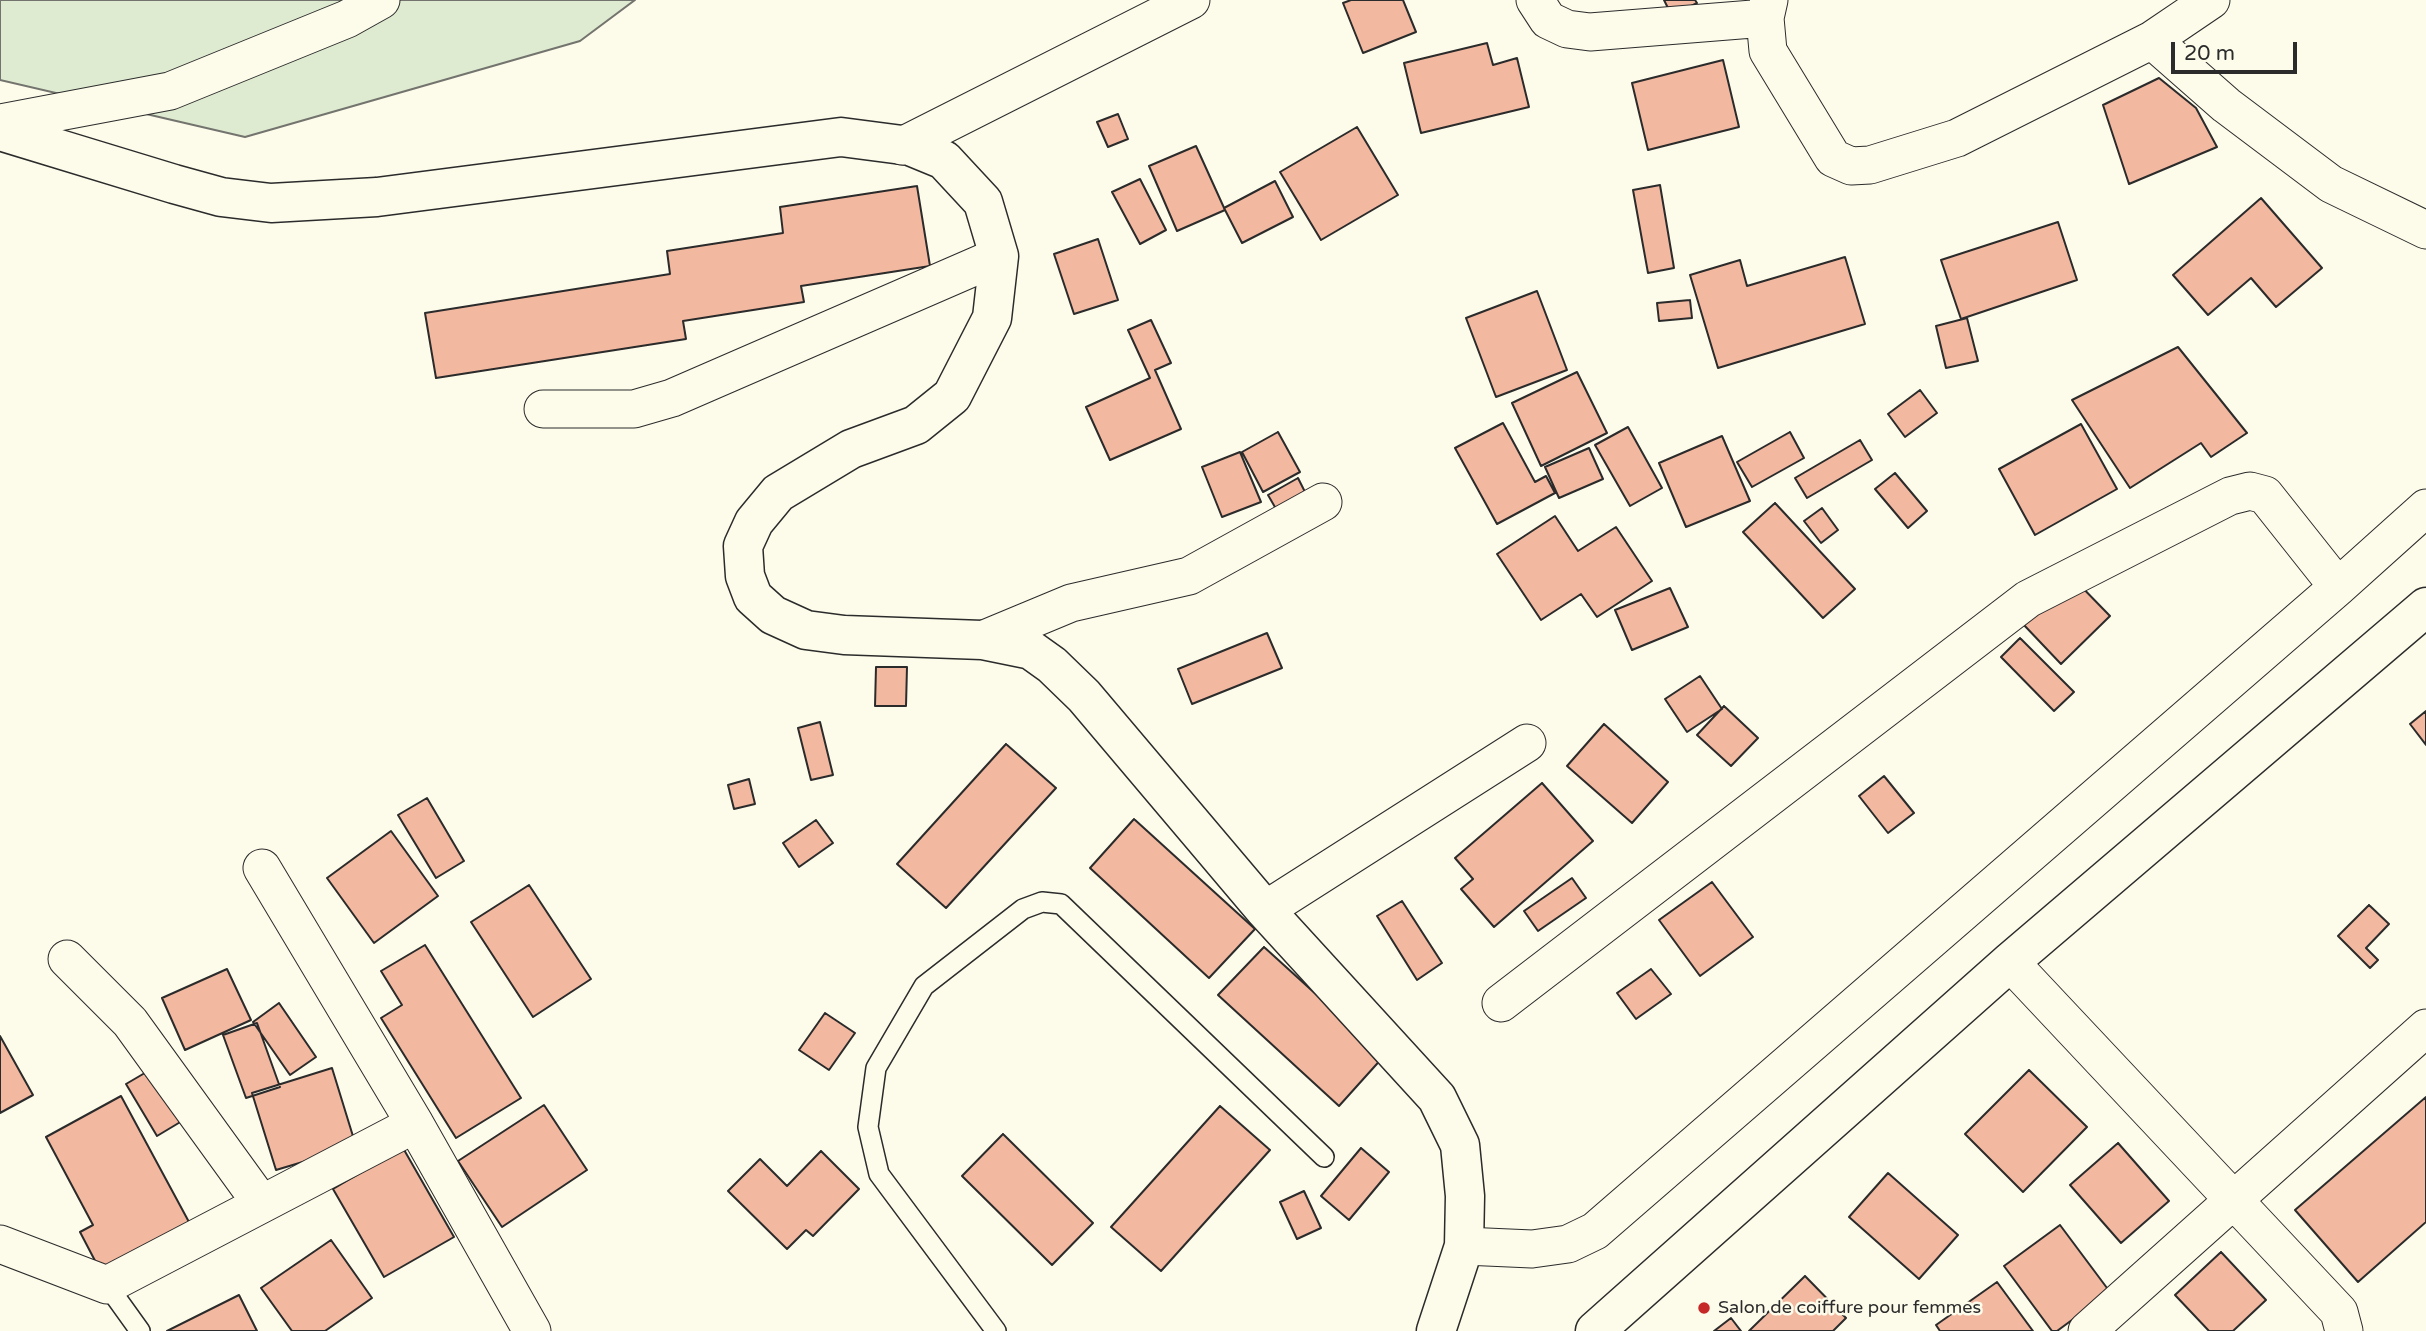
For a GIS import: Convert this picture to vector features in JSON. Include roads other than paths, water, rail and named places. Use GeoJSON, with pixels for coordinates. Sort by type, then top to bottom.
{"type":"FeatureCollection","features":[{"type":"Feature","properties":{"kind":"main road"},"geometry":{"type":"LineString","coordinates":[[0,131],[186,188],[221,197],[271,203],[377,197],[841,137],[910,146],[944,160],[983,202],[999,256],[992,318],[952,396],[916,425],[851,449],[778,493],[754,522],[743,546],[745,576],[753,597],[773,615],[806,630],[844,635],[982,640],[1031,650],[1052,665],[1084,696],[1265,911],[1437,1098],[1460,1145],[1465,1196],[1464,1245],[1436,1331]]}},
{"type":"Feature","properties":{"kind":"main road"},"geometry":{"type":"LineString","coordinates":[[1595,1331],[2010,962],[2426,607]]}},
{"type":"Feature","properties":{"kind":"street"},"geometry":{"type":"LineString","coordinates":[[0,122],[170,91],[347,19],[381,0]]}},
{"type":"Feature","properties":{"kind":"street"},"geometry":{"type":"LineString","coordinates":[[902,146],[1191,0]]}},
{"type":"Feature","properties":{"kind":"street"},"geometry":{"type":"LineString","coordinates":[[1535,0],[1548,20],[1567,29],[1590,32],[1767,9],[1768,51],[1833,158],[1851,166],[1870,165],[1957,138],[2152,40],[2211,0]]}},
{"type":"Feature","properties":{"kind":"street"},"geometry":{"type":"LineString","coordinates":[[2152,40],[2226,105],[2331,184],[2426,230]]}},
{"type":"Feature","properties":{"kind":"street"},"geometry":{"type":"LineString","coordinates":[[543,409],[634,409],[672,398],[999,256]]}},
{"type":"Feature","properties":{"kind":"street"},"geometry":{"type":"LineString","coordinates":[[1501,1003],[2028,599],[2231,496],[2250,491],[2265,495],[2338,587]]}},
{"type":"Feature","properties":{"kind":"street"},"geometry":{"type":"LineString","coordinates":[[982,640],[1071,603],[1189,576],[1323,502]]}},
{"type":"Feature","properties":{"kind":"street"},"geometry":{"type":"LineString","coordinates":[[1464,1245],[1532,1249],[1568,1244],[1595,1231],[2426,508]]}},
{"type":"Feature","properties":{"kind":"street"},"geometry":{"type":"LineString","coordinates":[[1265,911],[1527,743]]}},
{"type":"Feature","properties":{"kind":"street"},"geometry":{"type":"LineString","coordinates":[[262,868],[415,1124],[532,1331]]}},
{"type":"Feature","properties":{"kind":"street"},"geometry":{"type":"LineString","coordinates":[[67,958],[130,1022],[261,1203]]}},
{"type":"Feature","properties":{"kind":"street"},"geometry":{"type":"LineString","coordinates":[[2010,962],[2339,1312],[2344,1331]]}},
{"type":"Feature","properties":{"kind":"street"},"geometry":{"type":"LineString","coordinates":[[2087,1331],[2426,1028]]}},
{"type":"Feature","properties":{"kind":"street"},"geometry":{"type":"LineString","coordinates":[[0,1244],[107,1285],[415,1124]]}},
{"type":"Feature","properties":{"kind":"lane"},"geometry":{"type":"LineString","coordinates":[[996,1331],[879,1174],[868,1127],[876,1068],[925,986],[1023,909],[1042,902],[1060,904],[1324,1157]]}},
{"type":"Feature","properties":{"kind":"lane"},"geometry":{"type":"LineString","coordinates":[[107,1285],[140,1331]]}},
{"type":"Feature","properties":{"kind":"place","name":"Salon de coiffure pour femmes"},"geometry":{"type":"Point","coordinates":[1704,1308]}}]}
